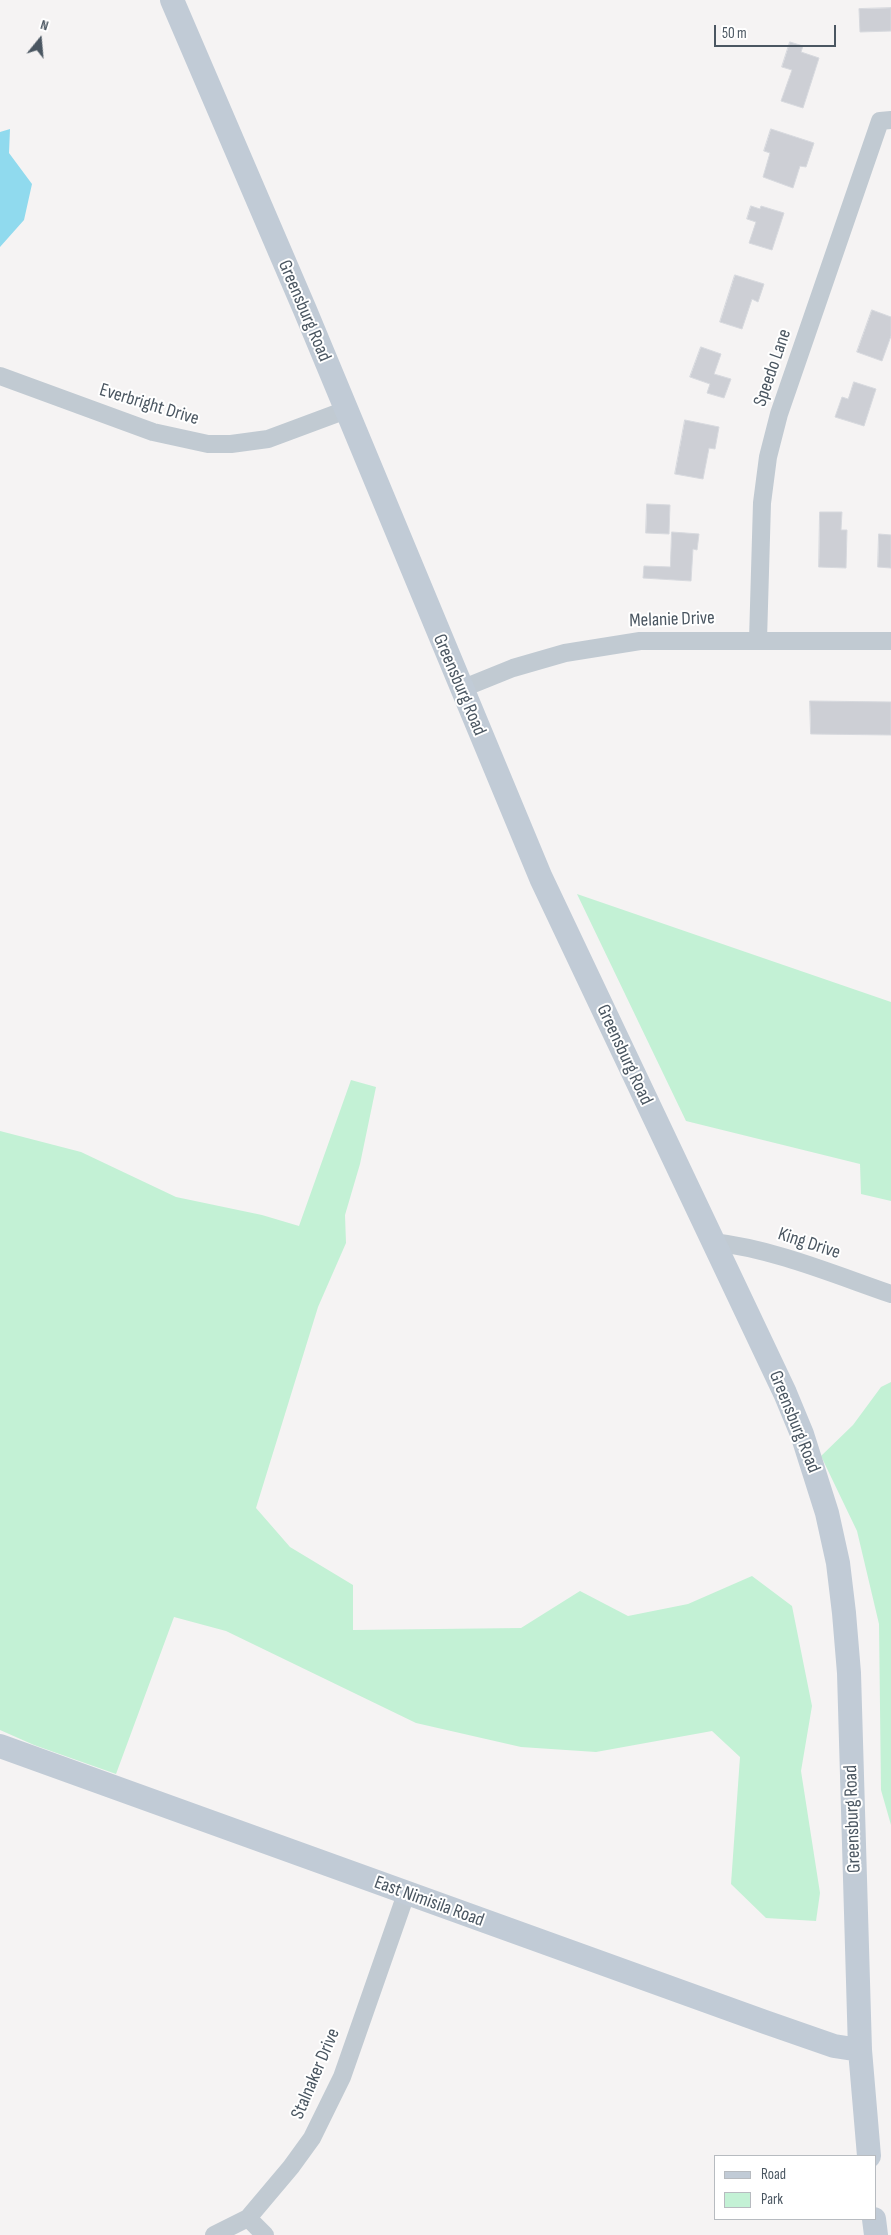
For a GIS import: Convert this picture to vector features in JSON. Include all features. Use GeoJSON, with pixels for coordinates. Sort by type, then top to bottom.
{"type":"FeatureCollection","features":[{"type":"Feature","properties":{"kind":"main road","name":"Greensburg Road"},"geometry":{"type":"LineString","coordinates":[[172,0],[346,410],[540,878],[802,1434],[827,1513],[838,1563],[849,1673],[860,2050],[869,2155]]}},
{"type":"Feature","properties":{"kind":"main road","name":"East Nimisila Road"},"geometry":{"type":"LineString","coordinates":[[0,1746],[406,1894],[774,2025],[834,2046],[860,2050]]}},
{"type":"Feature","properties":{"kind":"main road"},"geometry":{"type":"LineString","coordinates":[[874,2220],[876,2235]]}},
{"type":"Feature","properties":{"kind":"street","name":"Speedo Lane"},"geometry":{"type":"LineString","coordinates":[[758,640],[762,503],[768,458],[779,414],[886,120]]}},
{"type":"Feature","properties":{"kind":"street","name":"Everbright Drive"},"geometry":{"type":"LineString","coordinates":[[0,376],[153,432],[208,444],[231,444],[268,438],[346,410]]}},
{"type":"Feature","properties":{"kind":"street","name":"Melanie Drive"},"geometry":{"type":"LineString","coordinates":[[462,689],[513,668],[565,653],[640,641],[891,641]]}},
{"type":"Feature","properties":{"kind":"street","name":"King Drive"},"geometry":{"type":"LineString","coordinates":[[713,1242],[744,1246],[774,1254],[891,1294]]}},
{"type":"Feature","properties":{"kind":"street","name":"Stalnaker Drive"},"geometry":{"type":"LineString","coordinates":[[214,2235],[248,2218],[291,2167],[312,2138],[342,2077],[406,1894]]}},
{"type":"Feature","properties":{"kind":"street"},"geometry":{"type":"LineString","coordinates":[[248,2218],[265,2235]]}},
{"type":"Feature","properties":{"kind":"green space"},"geometry":{"type":"Polygon","coordinates":[[[577,894],[891,1002],[891,1201],[861,1194],[860,1164],[686,1121],[577,894]]]}},
{"type":"Feature","properties":{"kind":"green space"},"geometry":{"type":"Polygon","coordinates":[[[351,1080],[376,1087],[360,1164],[345,1215],[346,1243],[318,1307],[256,1508],[290,1547],[353,1585],[353,1630],[521,1628],[580,1591],[628,1616],[688,1604],[752,1576],[792,1606],[812,1706],[801,1771],[820,1893],[816,1921],[766,1918],[731,1884],[740,1757],[712,1731],[596,1752],[521,1747],[416,1723],[226,1631],[174,1617],[116,1774],[34,1745],[0,1730],[0,1131],[81,1152],[176,1197],[262,1215],[299,1226],[351,1080]]]}},
{"type":"Feature","properties":{"kind":"green space"},"geometry":{"type":"Polygon","coordinates":[[[891,1382],[891,1825],[881,1790],[879,1624],[857,1531],[821,1456],[853,1425],[881,1387],[891,1382]]]}},
{"type":"Feature","properties":{"kind":"water"},"geometry":{"type":"Polygon","coordinates":[[[10,129],[9,153],[32,184],[24,220],[0,247],[0,132],[10,129]]]}},
{"type":"Feature","properties":{"kind":"building"},"geometry":{"type":"Polygon","coordinates":[[[891,8],[891,31],[860,32],[859,9],[891,8]]]}},
{"type":"Feature","properties":{"kind":"building"},"geometry":{"type":"Polygon","coordinates":[[[790,42],[803,46],[801,52],[819,58],[803,108],[781,101],[792,70],[782,67],[790,42]]]}},
{"type":"Feature","properties":{"kind":"building"},"geometry":{"type":"Polygon","coordinates":[[[771,129],[814,143],[806,167],[800,166],[793,188],[763,177],[770,153],[764,151],[771,129]]]}},
{"type":"Feature","properties":{"kind":"building"},"geometry":{"type":"Polygon","coordinates":[[[751,206],[760,209],[761,206],[784,213],[772,250],[749,243],[756,222],[747,219],[751,206]]]}},
{"type":"Feature","properties":{"kind":"building"},"geometry":{"type":"Polygon","coordinates":[[[735,275],[764,284],[758,302],[752,299],[742,329],[720,322],[735,275]]]}},
{"type":"Feature","properties":{"kind":"building"},"geometry":{"type":"Polygon","coordinates":[[[872,310],[891,317],[891,336],[882,361],[857,352],[872,310]]]}},
{"type":"Feature","properties":{"kind":"building"},"geometry":{"type":"Polygon","coordinates":[[[701,347],[721,354],[714,374],[731,379],[724,398],[707,393],[710,384],[690,377],[701,347]]]}},
{"type":"Feature","properties":{"kind":"building"},"geometry":{"type":"Polygon","coordinates":[[[854,382],[876,389],[864,426],[835,417],[842,397],[848,399],[854,382]]]}},
{"type":"Feature","properties":{"kind":"building"},"geometry":{"type":"Polygon","coordinates":[[[685,420],[719,427],[715,449],[709,448],[703,479],[675,474],[685,420]]]}},
{"type":"Feature","properties":{"kind":"building"},"geometry":{"type":"Polygon","coordinates":[[[647,504],[670,505],[669,534],[646,533],[647,504]]]}},
{"type":"Feature","properties":{"kind":"building"},"geometry":{"type":"Polygon","coordinates":[[[820,512],[842,512],[841,530],[847,530],[846,568],[819,567],[820,512]]]}},
{"type":"Feature","properties":{"kind":"building"},"geometry":{"type":"Polygon","coordinates":[[[672,532],[699,534],[697,550],[693,549],[691,581],[643,578],[644,566],[670,567],[672,532]]]}},
{"type":"Feature","properties":{"kind":"building"},"geometry":{"type":"Polygon","coordinates":[[[879,534],[891,535],[891,568],[878,567],[879,534]]]}},
{"type":"Feature","properties":{"kind":"building"},"geometry":{"type":"Polygon","coordinates":[[[810,701],[891,702],[891,735],[811,734],[810,701]]]}}]}
